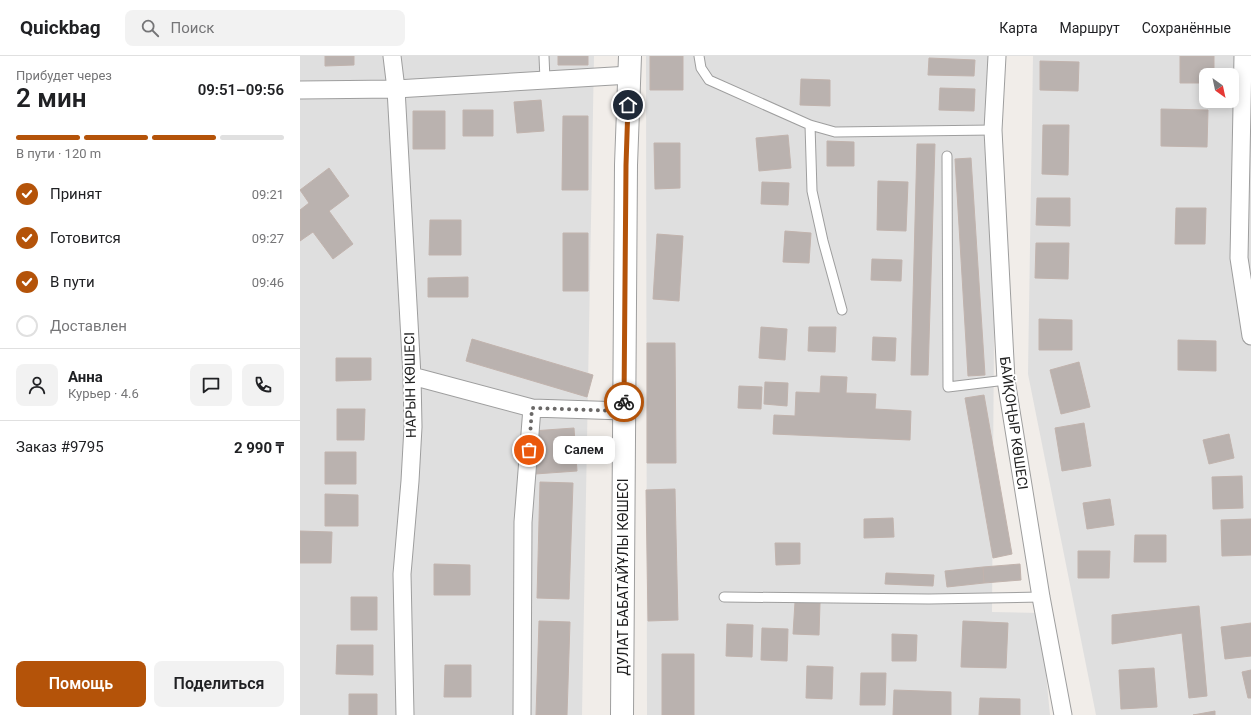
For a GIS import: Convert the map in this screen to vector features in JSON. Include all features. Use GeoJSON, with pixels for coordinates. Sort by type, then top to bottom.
{"type":"FeatureCollection","features":[{"type":"Feature","properties":{"kind":"street","name":"НАРЫН КӨШЕСІ"},"geometry":{"type":"LineString","coordinates":[[392,56],[396,89],[412,376],[410,482],[402,574],[405,715]]}},
{"type":"Feature","properties":{"kind":"street","name":"БАЙҚОҢЫР КӨШЕСІ"},"geometry":{"type":"LineString","coordinates":[[997,56],[993,130],[1006,380],[1041,597],[1063,715]]}},
{"type":"Feature","properties":{"kind":"street"},"geometry":{"type":"LineString","coordinates":[[1243,56],[1247,99],[1239,258],[1251,336]]}},
{"type":"Feature","properties":{"kind":"street"},"geometry":{"type":"LineString","coordinates":[[300,90],[396,89],[545,80],[630,65]]}},
{"type":"Feature","properties":{"kind":"street","name":"ДУЛАТ БАБАТАЙҰЛЫ КӨШЕСІ"},"geometry":{"type":"LineString","coordinates":[[622,715],[626,165],[630,65]]}},
{"type":"Feature","properties":{"kind":"street"},"geometry":{"type":"LineString","coordinates":[[412,376],[532,408],[624,411]]}},
{"type":"Feature","properties":{"kind":"street"},"geometry":{"type":"LineString","coordinates":[[522,715],[523,522],[532,408]]}},
{"type":"Feature","properties":{"kind":"lane"},"geometry":{"type":"LineString","coordinates":[[544,56],[545,80]]}},
{"type":"Feature","properties":{"kind":"lane"},"geometry":{"type":"LineString","coordinates":[[699,56],[701,68],[709,80],[810,125],[835,132],[993,130]]}},
{"type":"Feature","properties":{"kind":"lane"},"geometry":{"type":"LineString","coordinates":[[810,125],[812,191],[823,241],[842,310]]}},
{"type":"Feature","properties":{"kind":"lane"},"geometry":{"type":"LineString","coordinates":[[947,156],[948,387],[1006,380]]}},
{"type":"Feature","properties":{"kind":"lane"},"geometry":{"type":"LineString","coordinates":[[724,597],[930,599],[1041,597]]}},
{"type":"Feature","properties":{"kind":"shaded area"},"geometry":{"type":"Polygon","coordinates":[[[300,56],[594,56],[582,715],[300,715],[300,56]]]}},
{"type":"Feature","properties":{"kind":"shaded area"},"geometry":{"type":"Polygon","coordinates":[[[646,56],[996,56],[992,612],[1040,613],[1050,715],[647,715],[646,56]]]}},
{"type":"Feature","properties":{"kind":"shaded area"},"geometry":{"type":"Polygon","coordinates":[[[1033,56],[1251,56],[1251,715],[1096,715],[1028,374],[1033,56]]]}},
{"type":"Feature","properties":{"kind":"building"},"geometry":{"type":"Polygon","coordinates":[[[325,56],[354,56],[354,65],[325,66],[325,56]]]}},
{"type":"Feature","properties":{"kind":"building"},"geometry":{"type":"Polygon","coordinates":[[[558,56],[588,56],[588,65],[558,65],[558,56]]]}},
{"type":"Feature","properties":{"kind":"building"},"geometry":{"type":"Polygon","coordinates":[[[650,56],[683,56],[683,90],[650,90],[650,56]]]}},
{"type":"Feature","properties":{"kind":"building"},"geometry":{"type":"Polygon","coordinates":[[[1180,56],[1214,56],[1214,68],[1199,68],[1199,83],[1180,83],[1180,56]]]}},
{"type":"Feature","properties":{"kind":"building"},"geometry":{"type":"Polygon","coordinates":[[[929,58],[975,60],[974,76],[928,75],[929,58]]]}},
{"type":"Feature","properties":{"kind":"building"},"geometry":{"type":"Polygon","coordinates":[[[1040,61],[1079,62],[1078,91],[1040,90],[1040,61]]]}},
{"type":"Feature","properties":{"kind":"building"},"geometry":{"type":"Polygon","coordinates":[[[801,79],[830,80],[830,106],[800,105],[801,79]]]}},
{"type":"Feature","properties":{"kind":"building"},"geometry":{"type":"Polygon","coordinates":[[[940,88],[975,89],[974,111],[939,110],[940,88]]]}},
{"type":"Feature","properties":{"kind":"building"},"geometry":{"type":"Polygon","coordinates":[[[541,100],[544,131],[517,133],[514,102],[541,100]]]}},
{"type":"Feature","properties":{"kind":"building"},"geometry":{"type":"Polygon","coordinates":[[[1161,109],[1208,110],[1207,147],[1161,146],[1161,109]]]}},
{"type":"Feature","properties":{"kind":"building"},"geometry":{"type":"Polygon","coordinates":[[[463,110],[493,110],[493,136],[463,136],[463,110]]]}},
{"type":"Feature","properties":{"kind":"building"},"geometry":{"type":"Polygon","coordinates":[[[413,111],[445,111],[445,149],[413,149],[413,111]]]}},
{"type":"Feature","properties":{"kind":"building"},"geometry":{"type":"Polygon","coordinates":[[[563,116],[588,116],[588,190],[562,190],[563,116]]]}},
{"type":"Feature","properties":{"kind":"building"},"geometry":{"type":"Polygon","coordinates":[[[1043,125],[1069,125],[1068,175],[1042,174],[1043,125]]]}},
{"type":"Feature","properties":{"kind":"building"},"geometry":{"type":"Polygon","coordinates":[[[788,135],[791,168],[759,171],[756,138],[788,135]]]}},
{"type":"Feature","properties":{"kind":"building"},"geometry":{"type":"Polygon","coordinates":[[[827,141],[854,142],[854,166],[827,166],[827,141]]]}},
{"type":"Feature","properties":{"kind":"building"},"geometry":{"type":"Polygon","coordinates":[[[654,143],[680,143],[680,188],[655,189],[654,143]]]}},
{"type":"Feature","properties":{"kind":"building"},"geometry":{"type":"Polygon","coordinates":[[[917,144],[935,144],[928,375],[911,375],[917,144]]]}},
{"type":"Feature","properties":{"kind":"building"},"geometry":{"type":"Polygon","coordinates":[[[971,158],[985,375],[968,376],[955,159],[971,158]]]}},
{"type":"Feature","properties":{"kind":"building"},"geometry":{"type":"Polygon","coordinates":[[[329,168],[349,196],[329,211],[353,244],[333,259],[313,232],[300,241],[300,210],[309,203],[300,190],[329,168]]]}},
{"type":"Feature","properties":{"kind":"building"},"geometry":{"type":"Polygon","coordinates":[[[878,181],[908,182],[906,231],[877,230],[878,181]]]}},
{"type":"Feature","properties":{"kind":"building"},"geometry":{"type":"Polygon","coordinates":[[[762,182],[789,183],[788,205],[761,204],[762,182]]]}},
{"type":"Feature","properties":{"kind":"building"},"geometry":{"type":"Polygon","coordinates":[[[1037,198],[1070,198],[1070,226],[1036,225],[1037,198]]]}},
{"type":"Feature","properties":{"kind":"building"},"geometry":{"type":"Polygon","coordinates":[[[1176,208],[1206,208],[1205,244],[1175,244],[1176,208]]]}},
{"type":"Feature","properties":{"kind":"building"},"geometry":{"type":"Polygon","coordinates":[[[430,220],[461,220],[461,255],[429,255],[430,220]]]}},
{"type":"Feature","properties":{"kind":"building"},"geometry":{"type":"Polygon","coordinates":[[[785,231],[811,233],[809,263],[783,262],[785,231]]]}},
{"type":"Feature","properties":{"kind":"building"},"geometry":{"type":"Polygon","coordinates":[[[563,233],[588,233],[588,291],[563,291],[563,233]]]}},
{"type":"Feature","properties":{"kind":"building"},"geometry":{"type":"Polygon","coordinates":[[[657,234],[683,236],[679,301],[653,299],[657,234]]]}},
{"type":"Feature","properties":{"kind":"building"},"geometry":{"type":"Polygon","coordinates":[[[1036,243],[1069,243],[1068,279],[1035,278],[1036,243]]]}},
{"type":"Feature","properties":{"kind":"building"},"geometry":{"type":"Polygon","coordinates":[[[872,259],[902,260],[901,281],[871,280],[872,259]]]}},
{"type":"Feature","properties":{"kind":"building"},"geometry":{"type":"Polygon","coordinates":[[[468,277],[468,297],[428,297],[428,278],[468,277]]]}},
{"type":"Feature","properties":{"kind":"building"},"geometry":{"type":"Polygon","coordinates":[[[1039,319],[1072,320],[1072,350],[1039,350],[1039,319]]]}},
{"type":"Feature","properties":{"kind":"building"},"geometry":{"type":"Polygon","coordinates":[[[761,327],[787,329],[785,360],[759,358],[761,327]]]}},
{"type":"Feature","properties":{"kind":"building"},"geometry":{"type":"Polygon","coordinates":[[[809,327],[836,327],[835,352],[808,351],[809,327]]]}},
{"type":"Feature","properties":{"kind":"building"},"geometry":{"type":"Polygon","coordinates":[[[873,337],[896,338],[895,361],[872,360],[873,337]]]}},
{"type":"Feature","properties":{"kind":"building"},"geometry":{"type":"Polygon","coordinates":[[[472,339],[593,375],[587,397],[466,361],[472,339]]]}},
{"type":"Feature","properties":{"kind":"building"},"geometry":{"type":"Polygon","coordinates":[[[1178,340],[1216,341],[1216,371],[1178,370],[1178,340]]]}},
{"type":"Feature","properties":{"kind":"building"},"geometry":{"type":"Polygon","coordinates":[[[647,343],[675,343],[676,463],[647,463],[647,343]]]}},
{"type":"Feature","properties":{"kind":"building"},"geometry":{"type":"Polygon","coordinates":[[[336,358],[371,358],[371,380],[336,381],[336,358]]]}},
{"type":"Feature","properties":{"kind":"building"},"geometry":{"type":"Polygon","coordinates":[[[1079,362],[1090,407],[1061,414],[1050,370],[1079,362]]]}},
{"type":"Feature","properties":{"kind":"building"},"geometry":{"type":"Polygon","coordinates":[[[821,376],[847,377],[846,393],[876,394],[875,409],[911,411],[910,440],[773,434],[774,415],[795,416],[796,392],[820,393],[821,376]]]}},
{"type":"Feature","properties":{"kind":"building"},"geometry":{"type":"Polygon","coordinates":[[[765,382],[788,383],[787,406],[764,404],[765,382]]]}},
{"type":"Feature","properties":{"kind":"building"},"geometry":{"type":"Polygon","coordinates":[[[739,386],[762,387],[761,409],[738,408],[739,386]]]}},
{"type":"Feature","properties":{"kind":"building"},"geometry":{"type":"Polygon","coordinates":[[[984,395],[1012,554],[993,558],[965,398],[984,395]]]}},
{"type":"Feature","properties":{"kind":"building"},"geometry":{"type":"Polygon","coordinates":[[[337,409],[365,409],[364,440],[337,440],[337,409]]]}},
{"type":"Feature","properties":{"kind":"building"},"geometry":{"type":"Polygon","coordinates":[[[1084,423],[1091,466],[1062,471],[1055,428],[1084,423]]]}},
{"type":"Feature","properties":{"kind":"building"},"geometry":{"type":"Polygon","coordinates":[[[574,428],[577,471],[535,474],[532,431],[574,428]]]}},
{"type":"Feature","properties":{"kind":"building"},"geometry":{"type":"Polygon","coordinates":[[[1229,434],[1234,458],[1209,464],[1203,440],[1229,434]]]}},
{"type":"Feature","properties":{"kind":"building"},"geometry":{"type":"Polygon","coordinates":[[[325,452],[356,452],[356,484],[325,484],[325,452]]]}},
{"type":"Feature","properties":{"kind":"building"},"geometry":{"type":"Polygon","coordinates":[[[1242,476],[1243,508],[1213,509],[1212,477],[1242,476]]]}},
{"type":"Feature","properties":{"kind":"building"},"geometry":{"type":"Polygon","coordinates":[[[540,482],[573,483],[569,599],[537,598],[540,482]]]}},
{"type":"Feature","properties":{"kind":"building"},"geometry":{"type":"Polygon","coordinates":[[[675,489],[678,620],[648,621],[646,490],[675,489]]]}},
{"type":"Feature","properties":{"kind":"building"},"geometry":{"type":"Polygon","coordinates":[[[325,494],[358,495],[358,526],[325,526],[325,494]]]}},
{"type":"Feature","properties":{"kind":"building"},"geometry":{"type":"Polygon","coordinates":[[[1110,499],[1114,525],[1087,529],[1083,503],[1110,499]]]}},
{"type":"Feature","properties":{"kind":"building"},"geometry":{"type":"Polygon","coordinates":[[[893,518],[894,537],[864,538],[864,519],[893,518]]]}},
{"type":"Feature","properties":{"kind":"building"},"geometry":{"type":"Polygon","coordinates":[[[1251,519],[1251,555],[1222,556],[1221,520],[1251,519]]]}},
{"type":"Feature","properties":{"kind":"building"},"geometry":{"type":"Polygon","coordinates":[[[300,531],[332,532],[331,563],[300,563],[300,531]]]}},
{"type":"Feature","properties":{"kind":"building"},"geometry":{"type":"Polygon","coordinates":[[[1135,535],[1166,535],[1166,562],[1134,562],[1135,535]]]}},
{"type":"Feature","properties":{"kind":"building"},"geometry":{"type":"Polygon","coordinates":[[[775,543],[800,543],[800,564],[776,565],[775,543]]]}},
{"type":"Feature","properties":{"kind":"building"},"geometry":{"type":"Polygon","coordinates":[[[1078,551],[1110,551],[1109,578],[1078,578],[1078,551]]]}},
{"type":"Feature","properties":{"kind":"building"},"geometry":{"type":"Polygon","coordinates":[[[434,564],[470,565],[470,595],[434,595],[434,564]]]}},
{"type":"Feature","properties":{"kind":"building"},"geometry":{"type":"Polygon","coordinates":[[[1020,564],[1021,580],[984,583],[983,567],[1020,564]]]}},
{"type":"Feature","properties":{"kind":"building"},"geometry":{"type":"Polygon","coordinates":[[[983,567],[984,583],[947,587],[945,571],[983,567]]]}},
{"type":"Feature","properties":{"kind":"building"},"geometry":{"type":"Polygon","coordinates":[[[886,573],[934,575],[933,586],[885,584],[886,573]]]}},
{"type":"Feature","properties":{"kind":"building"},"geometry":{"type":"Polygon","coordinates":[[[351,597],[377,597],[377,630],[351,630],[351,597]]]}},
{"type":"Feature","properties":{"kind":"building"},"geometry":{"type":"Polygon","coordinates":[[[795,602],[820,603],[819,635],[793,634],[795,602]]]}},
{"type":"Feature","properties":{"kind":"building"},"geometry":{"type":"Polygon","coordinates":[[[1199,606],[1207,696],[1189,698],[1182,633],[1112,644],[1112,615],[1199,606]]]}},
{"type":"Feature","properties":{"kind":"building"},"geometry":{"type":"Polygon","coordinates":[[[539,621],[570,622],[567,715],[536,715],[539,621]]]}},
{"type":"Feature","properties":{"kind":"building"},"geometry":{"type":"Polygon","coordinates":[[[963,621],[1008,623],[1006,668],[961,667],[963,621]]]}},
{"type":"Feature","properties":{"kind":"building"},"geometry":{"type":"Polygon","coordinates":[[[1251,623],[1251,656],[1225,659],[1221,627],[1251,623]]]}},
{"type":"Feature","properties":{"kind":"building"},"geometry":{"type":"Polygon","coordinates":[[[727,624],[753,625],[752,657],[726,656],[727,624]]]}},
{"type":"Feature","properties":{"kind":"building"},"geometry":{"type":"Polygon","coordinates":[[[762,628],[788,629],[787,661],[761,660],[762,628]]]}},
{"type":"Feature","properties":{"kind":"building"},"geometry":{"type":"Polygon","coordinates":[[[892,634],[917,635],[916,661],[892,661],[892,634]]]}},
{"type":"Feature","properties":{"kind":"building"},"geometry":{"type":"Polygon","coordinates":[[[337,645],[373,645],[373,675],[336,674],[337,645]]]}},
{"type":"Feature","properties":{"kind":"building"},"geometry":{"type":"Polygon","coordinates":[[[662,654],[694,654],[694,715],[662,715],[662,654]]]}},
{"type":"Feature","properties":{"kind":"building"},"geometry":{"type":"Polygon","coordinates":[[[445,665],[471,665],[471,697],[444,697],[445,665]]]}},
{"type":"Feature","properties":{"kind":"building"},"geometry":{"type":"Polygon","coordinates":[[[807,666],[833,667],[832,699],[806,698],[807,666]]]}},
{"type":"Feature","properties":{"kind":"building"},"geometry":{"type":"Polygon","coordinates":[[[1154,668],[1157,707],[1121,709],[1119,670],[1154,668]]]}},
{"type":"Feature","properties":{"kind":"building"},"geometry":{"type":"Polygon","coordinates":[[[1251,670],[1251,698],[1248,698],[1242,672],[1251,670]]]}},
{"type":"Feature","properties":{"kind":"building"},"geometry":{"type":"Polygon","coordinates":[[[861,673],[886,673],[885,705],[860,705],[861,673]]]}},
{"type":"Feature","properties":{"kind":"building"},"geometry":{"type":"Polygon","coordinates":[[[894,690],[951,692],[951,715],[893,715],[894,690]]]}},
{"type":"Feature","properties":{"kind":"building"},"geometry":{"type":"Polygon","coordinates":[[[349,694],[377,694],[377,715],[349,715],[349,694]]]}},
{"type":"Feature","properties":{"kind":"building"},"geometry":{"type":"Polygon","coordinates":[[[980,698],[1020,699],[1020,715],[979,715],[980,698]]]}},
{"type":"Feature","properties":{"kind":"building"},"geometry":{"type":"Polygon","coordinates":[[[1215,711],[1215,715],[1193,715],[1215,711]]]}},
{"type":"Feature","properties":{"kind":"way so far"},"geometry":{"type":"LineString","coordinates":[[529,450],[532,408],[624,411],[624,402]]}},
{"type":"Feature","properties":{"kind":"place","name":"Салем"},"geometry":{"type":"Point","coordinates":[529,450]}},
{"type":"Feature","properties":{"kind":"route"},"geometry":{"type":"LineString","coordinates":[[624,402],[628,105]]}}]}
